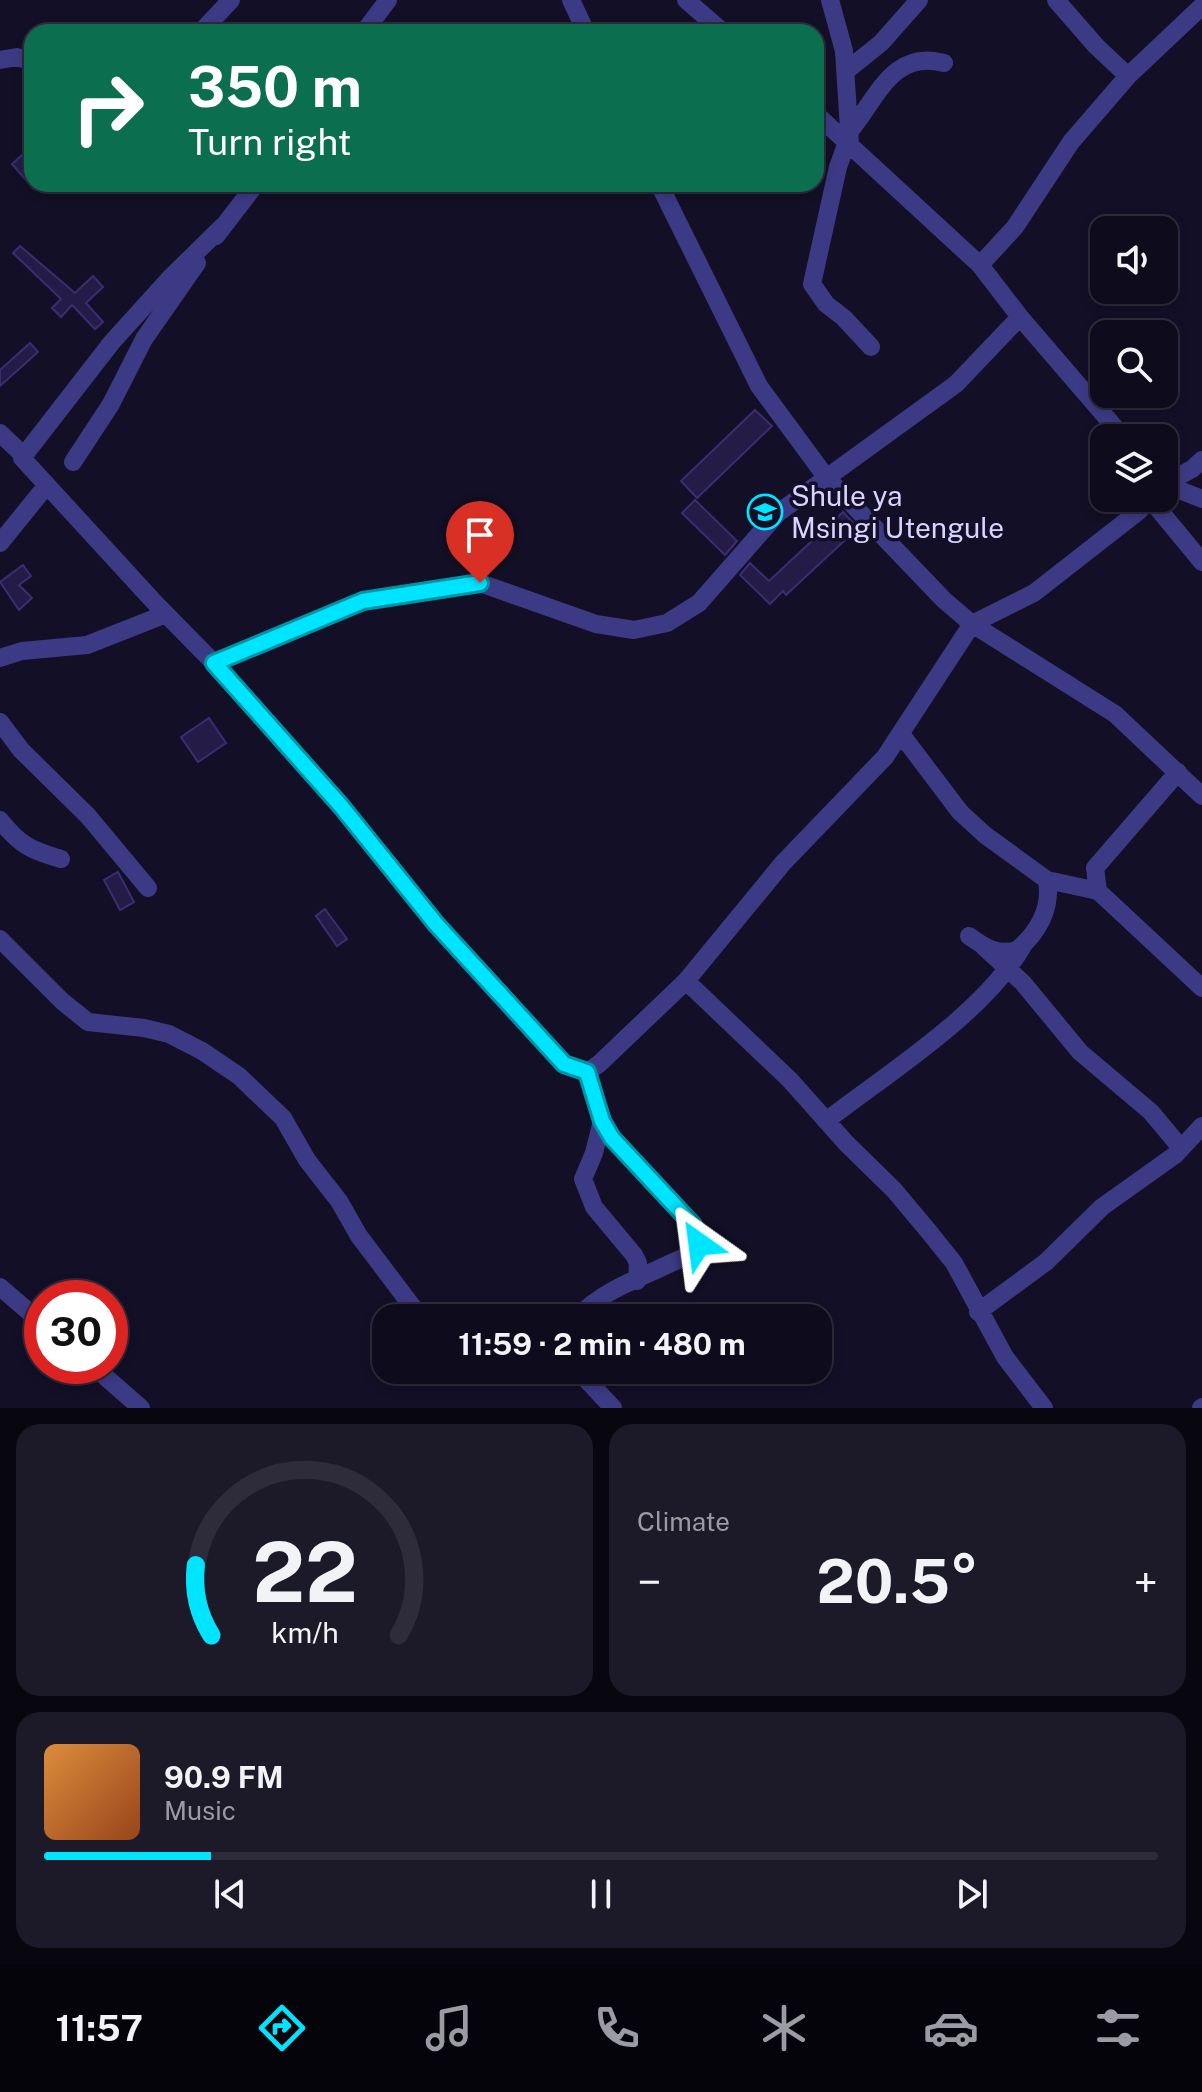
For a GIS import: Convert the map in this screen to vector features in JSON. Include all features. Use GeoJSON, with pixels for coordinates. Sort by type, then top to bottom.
{"type":"FeatureCollection","features":[{"type":"Feature","properties":{"kind":"street"},"geometry":{"type":"LineString","coordinates":[[208,24],[231,0]]}},
{"type":"Feature","properties":{"kind":"street"},"geometry":{"type":"LineString","coordinates":[[370,24],[388,0]]}},
{"type":"Feature","properties":{"kind":"street"},"geometry":{"type":"LineString","coordinates":[[571,0],[582,24]]}},
{"type":"Feature","properties":{"kind":"street"},"geometry":{"type":"LineString","coordinates":[[686,0],[714,24]]}},
{"type":"Feature","properties":{"kind":"street"},"geometry":{"type":"LineString","coordinates":[[830,0],[844,51],[849,139]]}},
{"type":"Feature","properties":{"kind":"street"},"geometry":{"type":"LineString","coordinates":[[846,71],[881,43],[919,0]]}},
{"type":"Feature","properties":{"kind":"street"},"geometry":{"type":"LineString","coordinates":[[1056,0],[1096,46],[1128,76]]}},
{"type":"Feature","properties":{"kind":"street"},"geometry":{"type":"LineString","coordinates":[[980,265],[1015,227],[1071,142],[1128,76],[1202,6]]}},
{"type":"Feature","properties":{"kind":"street"},"geometry":{"type":"LineString","coordinates":[[0,60],[17,57],[24,59]]}},
{"type":"Feature","properties":{"kind":"street"},"geometry":{"type":"LineString","coordinates":[[871,347],[826,304],[812,284],[838,167],[849,139],[881,88],[902,67],[928,59],[944,63]]}},
{"type":"Feature","properties":{"kind":"street"},"geometry":{"type":"LineString","coordinates":[[824,120],[849,139],[980,265],[1020,317],[1112,424]]}},
{"type":"Feature","properties":{"kind":"street"},"geometry":{"type":"LineString","coordinates":[[73,462],[111,404],[144,339],[250,192]]}},
{"type":"Feature","properties":{"kind":"street"},"geometry":{"type":"LineString","coordinates":[[663,192],[759,386],[826,477],[944,600],[972,624],[1115,714],[1202,796]]}},
{"type":"Feature","properties":{"kind":"street"},"geometry":{"type":"LineString","coordinates":[[22,458],[112,342],[223,226]]}},
{"type":"Feature","properties":{"kind":"street"},"geometry":{"type":"LineString","coordinates":[[214,663],[363,601],[480,583],[596,624],[634,630],[667,623],[699,603],[778,513],[956,384],[1020,317]]}},
{"type":"Feature","properties":{"kind":"street"},"geometry":{"type":"LineString","coordinates":[[0,433],[214,663],[341,806],[436,924],[564,1064],[587,1072]]}},
{"type":"Feature","properties":{"kind":"street"},"geometry":{"type":"LineString","coordinates":[[1178,476],[1202,460]]}},
{"type":"Feature","properties":{"kind":"street"},"geometry":{"type":"LineString","coordinates":[[0,543],[47,485]]}},
{"type":"Feature","properties":{"kind":"street"},"geometry":{"type":"LineString","coordinates":[[1178,490],[1202,499]]}},
{"type":"Feature","properties":{"kind":"street"},"geometry":{"type":"LineString","coordinates":[[587,1072],[686,981],[774,873],[885,757],[972,624],[1034,593],[1138,512]]}},
{"type":"Feature","properties":{"kind":"street"},"geometry":{"type":"LineString","coordinates":[[1161,512],[1202,562]]}},
{"type":"Feature","properties":{"kind":"street"},"geometry":{"type":"LineString","coordinates":[[0,658],[22,651],[87,645],[166,614]]}},
{"type":"Feature","properties":{"kind":"street"},"geometry":{"type":"LineString","coordinates":[[0,722],[21,750],[88,816],[148,888]]}},
{"type":"Feature","properties":{"kind":"street"},"geometry":{"type":"LineString","coordinates":[[901,734],[960,812],[985,835],[1047,880],[1098,891],[1202,988]]}},
{"type":"Feature","properties":{"kind":"street"},"geometry":{"type":"LineString","coordinates":[[1098,891],[1095,868],[1178,772]]}},
{"type":"Feature","properties":{"kind":"street"},"geometry":{"type":"LineString","coordinates":[[0,820],[30,850],[61,859]]}},
{"type":"Feature","properties":{"kind":"street"},"geometry":{"type":"LineString","coordinates":[[826,1121],[966,1013],[1008,970],[1040,924],[1049,903],[1047,880]]}},
{"type":"Feature","properties":{"kind":"street"},"geometry":{"type":"LineString","coordinates":[[0,939],[62,1001],[88,1022],[169,1034],[202,1051],[239,1076],[283,1118],[307,1160],[339,1201],[359,1236],[410,1304]]}},
{"type":"Feature","properties":{"kind":"street"},"geometry":{"type":"LineString","coordinates":[[1024,944],[1009,953],[998,953],[977,942],[1023,983],[1080,1052],[1151,1112],[1181,1148]]}},
{"type":"Feature","properties":{"kind":"street"},"geometry":{"type":"LineString","coordinates":[[686,981],[790,1080],[894,1190],[954,1263],[1005,1357],[1044,1408]]}},
{"type":"Feature","properties":{"kind":"street"},"geometry":{"type":"LineString","coordinates":[[587,1072],[602,1121],[612,1138],[693,1225],[699,1238],[699,1244],[692,1253],[591,1304]]}},
{"type":"Feature","properties":{"kind":"street"},"geometry":{"type":"LineString","coordinates":[[602,1121],[583,1179],[594,1207],[634,1255],[638,1263],[637,1281]]}},
{"type":"Feature","properties":{"kind":"street"},"geometry":{"type":"LineString","coordinates":[[978,1312],[1046,1262],[1102,1207],[1148,1176],[1202,1126]]}},
{"type":"Feature","properties":{"kind":"street"},"geometry":{"type":"LineString","coordinates":[[0,1287],[24,1308]]}},
{"type":"Feature","properties":{"kind":"street"},"geometry":{"type":"LineString","coordinates":[[114,1384],[141,1408]]}},
{"type":"Feature","properties":{"kind":"street"},"geometry":{"type":"LineString","coordinates":[[591,1384],[613,1408]]}},
{"type":"Feature","properties":{"kind":"building"},"geometry":{"type":"Polygon","coordinates":[[[24,153],[24,178],[12,164],[24,153]]]}},
{"type":"Feature","properties":{"kind":"building"},"geometry":{"type":"Polygon","coordinates":[[[20,246],[75,293],[93,276],[103,287],[86,303],[103,322],[95,329],[72,305],[61,317],[52,308],[61,299],[13,253],[20,246]]]}},
{"type":"Feature","properties":{"kind":"building"},"geometry":{"type":"Polygon","coordinates":[[[30,343],[38,352],[0,386],[0,370],[30,343]]]}},
{"type":"Feature","properties":{"kind":"building"},"geometry":{"type":"Polygon","coordinates":[[[755,410],[772,426],[697,498],[681,481],[755,410]]]}},
{"type":"Feature","properties":{"kind":"building"},"geometry":{"type":"Polygon","coordinates":[[[695,500],[737,541],[725,555],[682,513],[695,500]]]}},
{"type":"Feature","properties":{"kind":"building"},"geometry":{"type":"Polygon","coordinates":[[[843,512],[858,528],[786,595],[783,591],[770,604],[740,575],[750,563],[769,581],[843,512]]]}},
{"type":"Feature","properties":{"kind":"building"},"geometry":{"type":"Polygon","coordinates":[[[23,565],[31,576],[19,585],[32,598],[19,610],[0,582],[23,565]]]}},
{"type":"Feature","properties":{"kind":"building"},"geometry":{"type":"Polygon","coordinates":[[[209,718],[226,743],[198,762],[181,737],[209,718]]]}},
{"type":"Feature","properties":{"kind":"building"},"geometry":{"type":"Polygon","coordinates":[[[118,872],[134,902],[120,910],[104,880],[118,872]]]}},
{"type":"Feature","properties":{"kind":"building"},"geometry":{"type":"Polygon","coordinates":[[[325,909],[347,939],[337,946],[316,916],[325,909]]]}},
{"type":"Feature","properties":{"kind":"place","name":"Shule ya Msingi Utengule"},"geometry":{"type":"Point","coordinates":[765,512]}},
{"type":"Feature","properties":{"kind":"route"},"geometry":{"type":"LineString","coordinates":[[480,583],[363,601],[214,663],[341,806],[436,924],[564,1064],[587,1072],[602,1121],[612,1138],[693,1225],[699,1244]]}}]}
